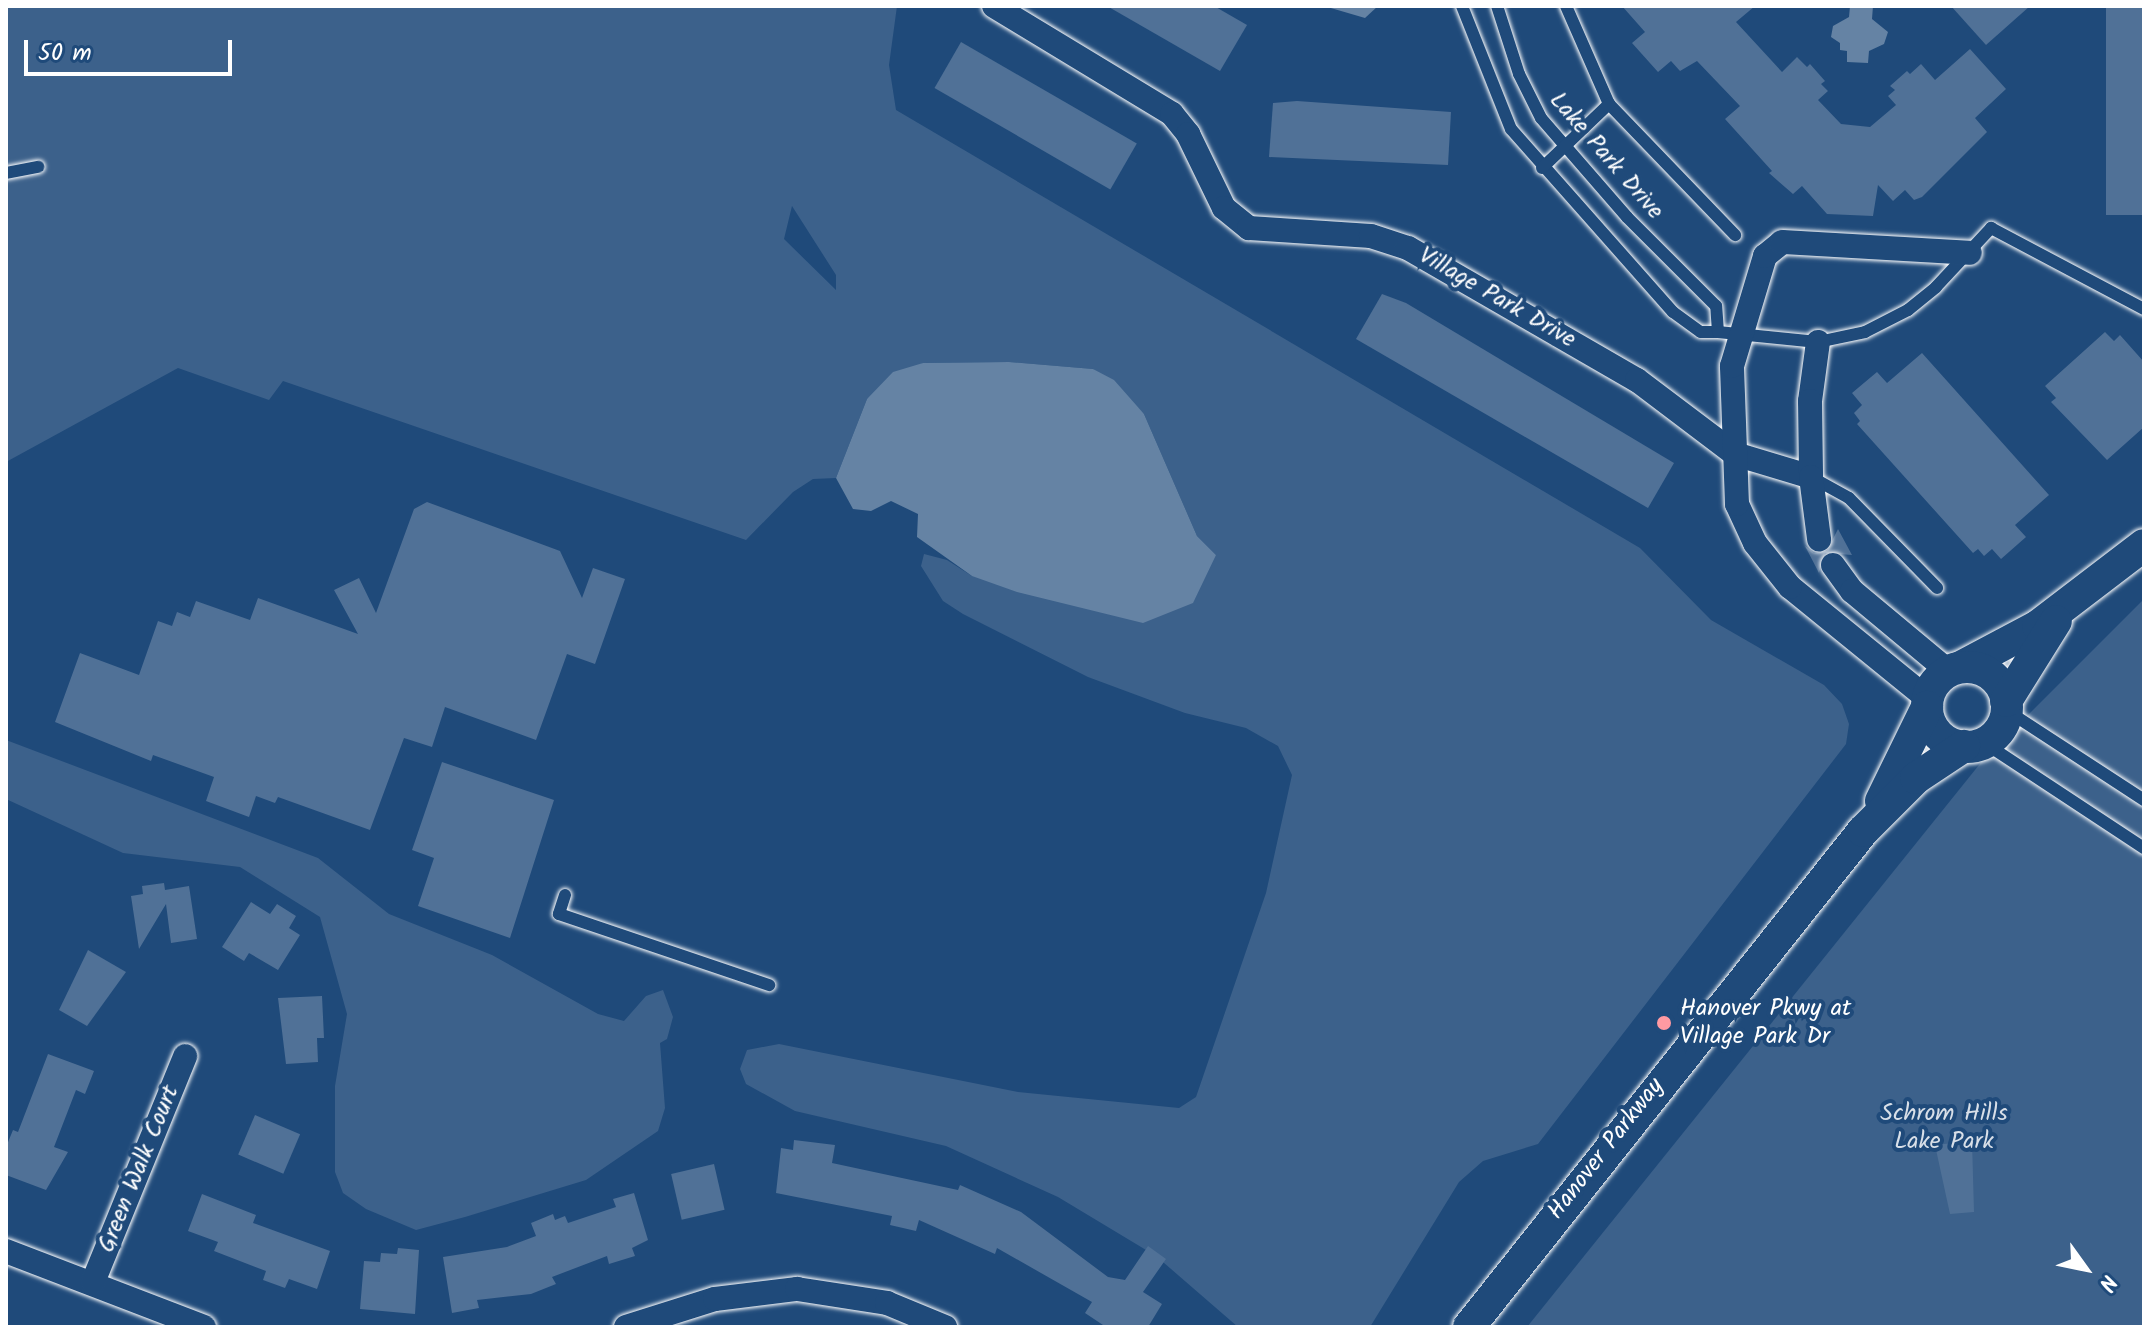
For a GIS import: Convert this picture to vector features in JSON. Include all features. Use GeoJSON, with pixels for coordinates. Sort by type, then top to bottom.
{"type":"FeatureCollection","features":[{"type":"Feature","properties":{"kind":"street","name":"Village Park Drive"},"geometry":{"type":"LineString","coordinates":[[994,6],[1172,114],[1188,134],[1224,208],[1249,228],[1371,236],[1408,248],[1637,380],[1735,454]]}},
{"type":"Feature","properties":{"kind":"street"},"geometry":{"type":"LineString","coordinates":[[1970,253],[1782,242],[1765,256],[1732,366],[1737,504],[1772,565],[1790,587],[1928,703],[1937,734],[1974,744],[1999,730],[2006,705],[2036,649],[2075,597]]}},
{"type":"Feature","properties":{"kind":"street"},"geometry":{"type":"LineString","coordinates":[[1818,342],[1810,401],[1811,477],[1819,539]]}},
{"type":"Feature","properties":{"kind":"street"},"geometry":{"type":"LineString","coordinates":[[1735,454],[1811,477]]}},
{"type":"Feature","properties":{"kind":"street"},"geometry":{"type":"LineString","coordinates":[[1928,703],[1954,669],[2004,647],[2144,545]]}},
{"type":"Feature","properties":{"kind":"street"},"geometry":{"type":"LineString","coordinates":[[1833,565],[1852,591],[1954,669],[1991,674],[2006,705]]}},
{"type":"Feature","properties":{"kind":"street","name":"Hanover Parkway"},"geometry":{"type":"LineString","coordinates":[[1863,831],[1928,703]]}},
{"type":"Feature","properties":{"kind":"street","name":"Hanover Parkway"},"geometry":{"type":"LineString","coordinates":[[1467,1324],[1863,831],[1916,778],[1974,744]]}},
{"type":"Feature","properties":{"kind":"street","name":"Green Walk Court"},"geometry":{"type":"LineString","coordinates":[[93,1282],[185,1056]]}},
{"type":"Feature","properties":{"kind":"street"},"geometry":{"type":"LineString","coordinates":[[6,1251],[204,1327]]}},
{"type":"Feature","properties":{"kind":"street"},"geometry":{"type":"LineString","coordinates":[[626,1327],[683,1318],[748,1293],[797,1289],[887,1303],[945,1327]]}},
{"type":"Feature","properties":{"kind":"lane"},"geometry":{"type":"LineString","coordinates":[[1462,6],[1497,104],[1542,168],[1673,312],[1701,332],[1818,342],[1865,332],[1908,310],[1970,253],[1991,228],[2144,309]]}},
{"type":"Feature","properties":{"kind":"lane","name":"Lake Park Drive"},"geometry":{"type":"LineString","coordinates":[[1497,6],[1531,102],[1567,146],[1719,312],[1718,332]]}},
{"type":"Feature","properties":{"kind":"lane"},"geometry":{"type":"LineString","coordinates":[[1566,6],[1609,104],[1735,235]]}},
{"type":"Feature","properties":{"kind":"lane"},"geometry":{"type":"LineString","coordinates":[[1542,168],[1609,104]]}},
{"type":"Feature","properties":{"kind":"lane"},"geometry":{"type":"LineString","coordinates":[[6,173],[38,167]]}},
{"type":"Feature","properties":{"kind":"lane"},"geometry":{"type":"LineString","coordinates":[[1811,477],[1849,498],[1937,588]]}},
{"type":"Feature","properties":{"kind":"lane"},"geometry":{"type":"LineString","coordinates":[[2006,705],[2144,800]]}},
{"type":"Feature","properties":{"kind":"lane"},"geometry":{"type":"LineString","coordinates":[[1974,744],[2144,848]]}},
{"type":"Feature","properties":{"kind":"lane"},"geometry":{"type":"LineString","coordinates":[[565,895],[559,914],[769,985]]}},
{"type":"Feature","properties":{"kind":"green space"},"geometry":{"type":"Polygon","coordinates":[[[6,6],[897,6],[889,65],[896,110],[1640,548],[1711,620],[1824,685],[1842,704],[1849,724],[1846,744],[1538,1144],[1483,1161],[1459,1182],[1370,1327],[1238,1327],[1156,1256],[1058,1197],[946,1146],[795,1111],[746,1084],[740,1069],[747,1050],[779,1044],[1018,1092],[1179,1108],[1196,1097],[1266,893],[1292,775],[1278,746],[1246,728],[1185,713],[1088,677],[963,614],[943,601],[921,566],[924,554],[947,560],[972,576],[1216,555],[1197,536],[1144,414],[1093,369],[1009,362],[923,363],[867,399],[836,478],[813,479],[793,492],[746,540],[283,381],[269,400],[178,368],[6,462],[6,6]],[[792,206],[784,239],[836,290],[836,275],[792,206]]]}},
{"type":"Feature","properties":{"kind":"green space","name":"Schrom Hills Lake Park"},"geometry":{"type":"Polygon","coordinates":[[[2144,599],[2144,1327],[1527,1327],[1983,760],[2144,599]]]}},
{"type":"Feature","properties":{"kind":"green space"},"geometry":{"type":"Polygon","coordinates":[[[6,740],[318,858],[389,914],[492,955],[598,1014],[624,1021],[646,996],[663,990],[673,1017],[667,1039],[660,1043],[665,1108],[658,1131],[586,1180],[465,1217],[416,1230],[366,1209],[343,1193],[335,1172],[335,1086],[347,1014],[320,917],[240,867],[123,853],[6,799],[6,740]]]}},
{"type":"Feature","properties":{"kind":"shaded area"},"geometry":{"type":"Polygon","coordinates":[[[1324,6],[1378,6],[1365,18],[1324,6]]]}},
{"type":"Feature","properties":{"kind":"shaded area"},"geometry":{"type":"Polygon","coordinates":[[[1850,6],[1873,6],[1872,19],[1888,32],[1884,44],[1869,51],[1868,63],[1847,62],[1847,51],[1840,50],[1840,43],[1831,37],[1833,26],[1849,17],[1850,6]]]}},
{"type":"Feature","properties":{"kind":"shaded area"},"geometry":{"type":"Polygon","coordinates":[[[1009,362],[1093,369],[1114,380],[1144,414],[1197,536],[1216,555],[1193,603],[1143,623],[1017,592],[972,576],[917,537],[918,514],[891,501],[871,511],[853,509],[836,478],[867,399],[893,372],[923,363],[1009,362]]]}},
{"type":"Feature","properties":{"kind":"building"},"geometry":{"type":"Polygon","coordinates":[[[1107,6],[1214,6],[1247,25],[1220,71],[1107,6]]]}},
{"type":"Feature","properties":{"kind":"building"},"geometry":{"type":"Polygon","coordinates":[[[1622,6],[1755,6],[1736,22],[1782,72],[1797,57],[1807,67],[1810,64],[1825,81],[1821,84],[1828,91],[1818,100],[1841,124],[1870,127],[1896,105],[1888,96],[1895,90],[1890,86],[1907,71],[1910,74],[1921,64],[1935,80],[1970,49],[2006,89],[1975,118],[1987,132],[1922,197],[1914,200],[1905,190],[1893,201],[1878,185],[1873,216],[1827,214],[1802,186],[1793,194],[1769,173],[1772,171],[1725,119],[1740,106],[1697,61],[1680,71],[1671,61],[1658,72],[1632,43],[1645,32],[1622,6]]]}},
{"type":"Feature","properties":{"kind":"building"},"geometry":{"type":"Polygon","coordinates":[[[1951,6],[2030,6],[1986,45],[1951,6]]]}},
{"type":"Feature","properties":{"kind":"building"},"geometry":{"type":"Polygon","coordinates":[[[2106,6],[2143,6],[2143,215],[2106,215],[2106,6]]]}},
{"type":"Feature","properties":{"kind":"building"},"geometry":{"type":"Polygon","coordinates":[[[961,42],[1137,143],[1110,189],[934,88],[961,42]]]}},
{"type":"Feature","properties":{"kind":"building"},"geometry":{"type":"Polygon","coordinates":[[[1297,101],[1451,112],[1448,165],[1269,157],[1273,103],[1297,101]]]}},
{"type":"Feature","properties":{"kind":"building"},"geometry":{"type":"Polygon","coordinates":[[[1382,294],[1406,303],[1674,463],[1648,508],[1356,339],[1382,294]]]}},
{"type":"Feature","properties":{"kind":"building"},"geometry":{"type":"Polygon","coordinates":[[[2105,332],[2114,341],[2120,335],[2144,362],[2144,427],[2107,460],[2051,402],[2056,398],[2045,386],[2105,332]]]}},
{"type":"Feature","properties":{"kind":"building"},"geometry":{"type":"Polygon","coordinates":[[[1922,353],[2049,495],[2015,525],[2026,537],[2001,559],[1992,549],[1984,556],[1978,549],[1973,553],[1857,424],[1860,421],[1854,413],[1862,405],[1852,393],[1877,372],[1887,383],[1922,353]]]}},
{"type":"Feature","properties":{"kind":"building"},"geometry":{"type":"Polygon","coordinates":[[[427,502],[560,551],[582,598],[593,568],[625,579],[595,664],[567,654],[536,740],[445,707],[432,747],[404,738],[370,830],[278,797],[275,803],[256,796],[249,817],[206,801],[214,777],[153,755],[151,761],[55,722],[80,653],[139,675],[158,621],[172,626],[177,612],[190,617],[196,601],[250,620],[258,598],[358,634],[334,590],[359,578],[376,613],[414,509],[427,502]]]}},
{"type":"Feature","properties":{"kind":"building"},"geometry":{"type":"Polygon","coordinates":[[[1838,529],[1852,555],[1825,553],[1819,573],[1805,546],[1814,553],[1827,551],[1838,529]]]}},
{"type":"Feature","properties":{"kind":"building"},"geometry":{"type":"Polygon","coordinates":[[[442,762],[554,800],[510,938],[418,906],[434,858],[412,850],[442,762]]]}},
{"type":"Feature","properties":{"kind":"building"},"geometry":{"type":"Polygon","coordinates":[[[164,883],[165,890],[189,886],[197,939],[171,943],[166,904],[139,949],[131,896],[143,894],[142,886],[164,883]]]}},
{"type":"Feature","properties":{"kind":"building"},"geometry":{"type":"Polygon","coordinates":[[[251,902],[270,914],[277,904],[296,916],[289,928],[300,935],[278,970],[249,953],[244,961],[222,947],[251,902]]]}},
{"type":"Feature","properties":{"kind":"building"},"geometry":{"type":"Polygon","coordinates":[[[88,950],[126,972],[87,1026],[59,1010],[88,950]]]}},
{"type":"Feature","properties":{"kind":"building"},"geometry":{"type":"Polygon","coordinates":[[[322,996],[324,1038],[317,1038],[318,1062],[286,1064],[278,998],[322,996]]]}},
{"type":"Feature","properties":{"kind":"building"},"geometry":{"type":"Polygon","coordinates":[[[48,1054],[94,1071],[85,1094],[76,1090],[54,1147],[68,1152],[46,1190],[6,1175],[6,1147],[13,1130],[18,1132],[48,1054]]]}},
{"type":"Feature","properties":{"kind":"building"},"geometry":{"type":"Polygon","coordinates":[[[255,1115],[300,1134],[283,1174],[238,1155],[255,1115]]]}},
{"type":"Feature","properties":{"kind":"building"},"geometry":{"type":"Polygon","coordinates":[[[794,1140],[835,1145],[832,1163],[958,1190],[960,1185],[1021,1212],[1108,1277],[1125,1280],[1148,1246],[1166,1259],[1143,1292],[1162,1304],[1148,1327],[1106,1327],[1085,1313],[1092,1302],[997,1248],[995,1254],[919,1220],[916,1231],[890,1225],[892,1216],[776,1193],[781,1148],[793,1150],[794,1140]]]}},
{"type":"Feature","properties":{"kind":"building"},"geometry":{"type":"Polygon","coordinates":[[[1972,1141],[1974,1212],[1950,1214],[1935,1145],[1972,1141]]]}},
{"type":"Feature","properties":{"kind":"building"},"geometry":{"type":"Polygon","coordinates":[[[714,1164],[725,1210],[682,1220],[671,1174],[714,1164]]]}},
{"type":"Feature","properties":{"kind":"building"},"geometry":{"type":"Polygon","coordinates":[[[634,1193],[648,1240],[632,1248],[635,1256],[609,1264],[607,1256],[552,1277],[556,1284],[531,1294],[477,1300],[479,1308],[452,1313],[443,1257],[507,1247],[536,1236],[531,1223],[553,1214],[555,1220],[565,1216],[568,1223],[616,1207],[613,1199],[634,1193]]]}},
{"type":"Feature","properties":{"kind":"building"},"geometry":{"type":"Polygon","coordinates":[[[202,1194],[256,1215],[253,1223],[330,1251],[317,1289],[289,1279],[285,1288],[263,1280],[266,1271],[214,1251],[218,1242],[188,1231],[202,1194]]]}},
{"type":"Feature","properties":{"kind":"building"},"geometry":{"type":"Polygon","coordinates":[[[398,1248],[419,1250],[415,1314],[360,1309],[364,1261],[380,1262],[381,1253],[397,1254],[398,1248]]]}},
{"type":"Feature","properties":{"kind":"place","name":"Hanover Pkwy at Village Park Dr"},"geometry":{"type":"Point","coordinates":[1664,1023]}}]}
